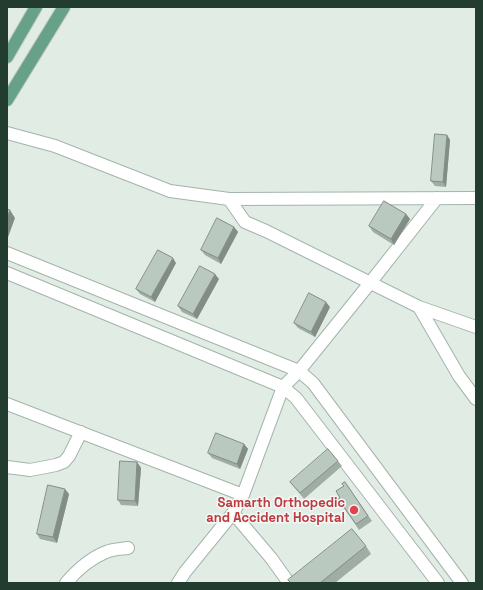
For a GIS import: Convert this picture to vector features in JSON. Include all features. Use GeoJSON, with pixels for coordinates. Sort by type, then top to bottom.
{"type":"FeatureCollection","features":[{"type":"Feature","properties":{"kind":"main road"},"geometry":{"type":"LineString","coordinates":[[7,57],[36,7]]}},
{"type":"Feature","properties":{"kind":"main road"},"geometry":{"type":"LineString","coordinates":[[7,100],[64,7]]}},
{"type":"Feature","properties":{"kind":"street"},"geometry":{"type":"LineString","coordinates":[[7,133],[55,146],[170,191],[229,199],[476,198]]}},
{"type":"Feature","properties":{"kind":"street"},"geometry":{"type":"LineString","coordinates":[[178,583],[185,572],[233,513],[243,494],[283,387],[299,372],[437,198]]}},
{"type":"Feature","properties":{"kind":"street"},"geometry":{"type":"LineString","coordinates":[[229,199],[245,222],[419,307],[476,327]]}},
{"type":"Feature","properties":{"kind":"street"},"geometry":{"type":"LineString","coordinates":[[7,253],[299,372],[313,383],[462,583]]}},
{"type":"Feature","properties":{"kind":"street"},"geometry":{"type":"LineString","coordinates":[[7,273],[283,387],[296,398],[438,583]]}},
{"type":"Feature","properties":{"kind":"street"},"geometry":{"type":"LineString","coordinates":[[419,307],[459,376],[476,399]]}},
{"type":"Feature","properties":{"kind":"street"},"geometry":{"type":"LineString","coordinates":[[7,404],[243,494]]}},
{"type":"Feature","properties":{"kind":"street"},"geometry":{"type":"LineString","coordinates":[[7,467],[30,470],[64,462],[69,456],[82,432]]}},
{"type":"Feature","properties":{"kind":"street"},"geometry":{"type":"LineString","coordinates":[[233,513],[271,558],[289,583]]}},
{"type":"Feature","properties":{"kind":"street"},"geometry":{"type":"LineString","coordinates":[[66,583],[73,575],[94,558],[108,551],[128,548]]}},
{"type":"Feature","properties":{"kind":"building"},"geometry":{"type":"Polygon","coordinates":[[[435,134],[447,135],[443,182],[431,181],[435,134]]]}},
{"type":"Feature","properties":{"kind":"building"},"geometry":{"type":"Polygon","coordinates":[[[384,201],[406,214],[391,239],[369,226],[384,201]]]}},
{"type":"Feature","properties":{"kind":"building"},"geometry":{"type":"Polygon","coordinates":[[[7,209],[10,210],[7,218],[7,209]]]}},
{"type":"Feature","properties":{"kind":"building"},"geometry":{"type":"Polygon","coordinates":[[[217,218],[234,227],[218,258],[201,250],[217,218]]]}},
{"type":"Feature","properties":{"kind":"building"},"geometry":{"type":"Polygon","coordinates":[[[158,250],[173,258],[151,297],[136,289],[158,250]]]}},
{"type":"Feature","properties":{"kind":"building"},"geometry":{"type":"Polygon","coordinates":[[[200,266],[215,274],[193,314],[178,306],[200,266]]]}},
{"type":"Feature","properties":{"kind":"building"},"geometry":{"type":"Polygon","coordinates":[[[309,293],[326,302],[311,332],[294,323],[309,293]]]}},
{"type":"Feature","properties":{"kind":"building"},"geometry":{"type":"Polygon","coordinates":[[[216,433],[244,444],[237,464],[208,453],[216,433]]]}},
{"type":"Feature","properties":{"kind":"building"},"geometry":{"type":"Polygon","coordinates":[[[328,449],[338,461],[300,493],[290,482],[328,449]]]}},
{"type":"Feature","properties":{"kind":"building"},"geometry":{"type":"Polygon","coordinates":[[[120,461],[137,462],[135,501],[118,500],[120,461]]]}},
{"type":"Feature","properties":{"kind":"building"},"geometry":{"type":"Polygon","coordinates":[[[345,482],[368,516],[356,524],[338,499],[340,498],[336,491],[344,486],[342,484],[345,482]]]}},
{"type":"Feature","properties":{"kind":"building"},"geometry":{"type":"Polygon","coordinates":[[[48,485],[65,489],[53,537],[37,534],[48,485]]]}},
{"type":"Feature","properties":{"kind":"building"},"geometry":{"type":"Polygon","coordinates":[[[352,529],[366,546],[320,583],[291,583],[288,580],[352,529]]]}},
{"type":"Feature","properties":{"kind":"place","name":"Samarth Orthopedic and Accident Hospital"},"geometry":{"type":"Point","coordinates":[354,510]}}]}
